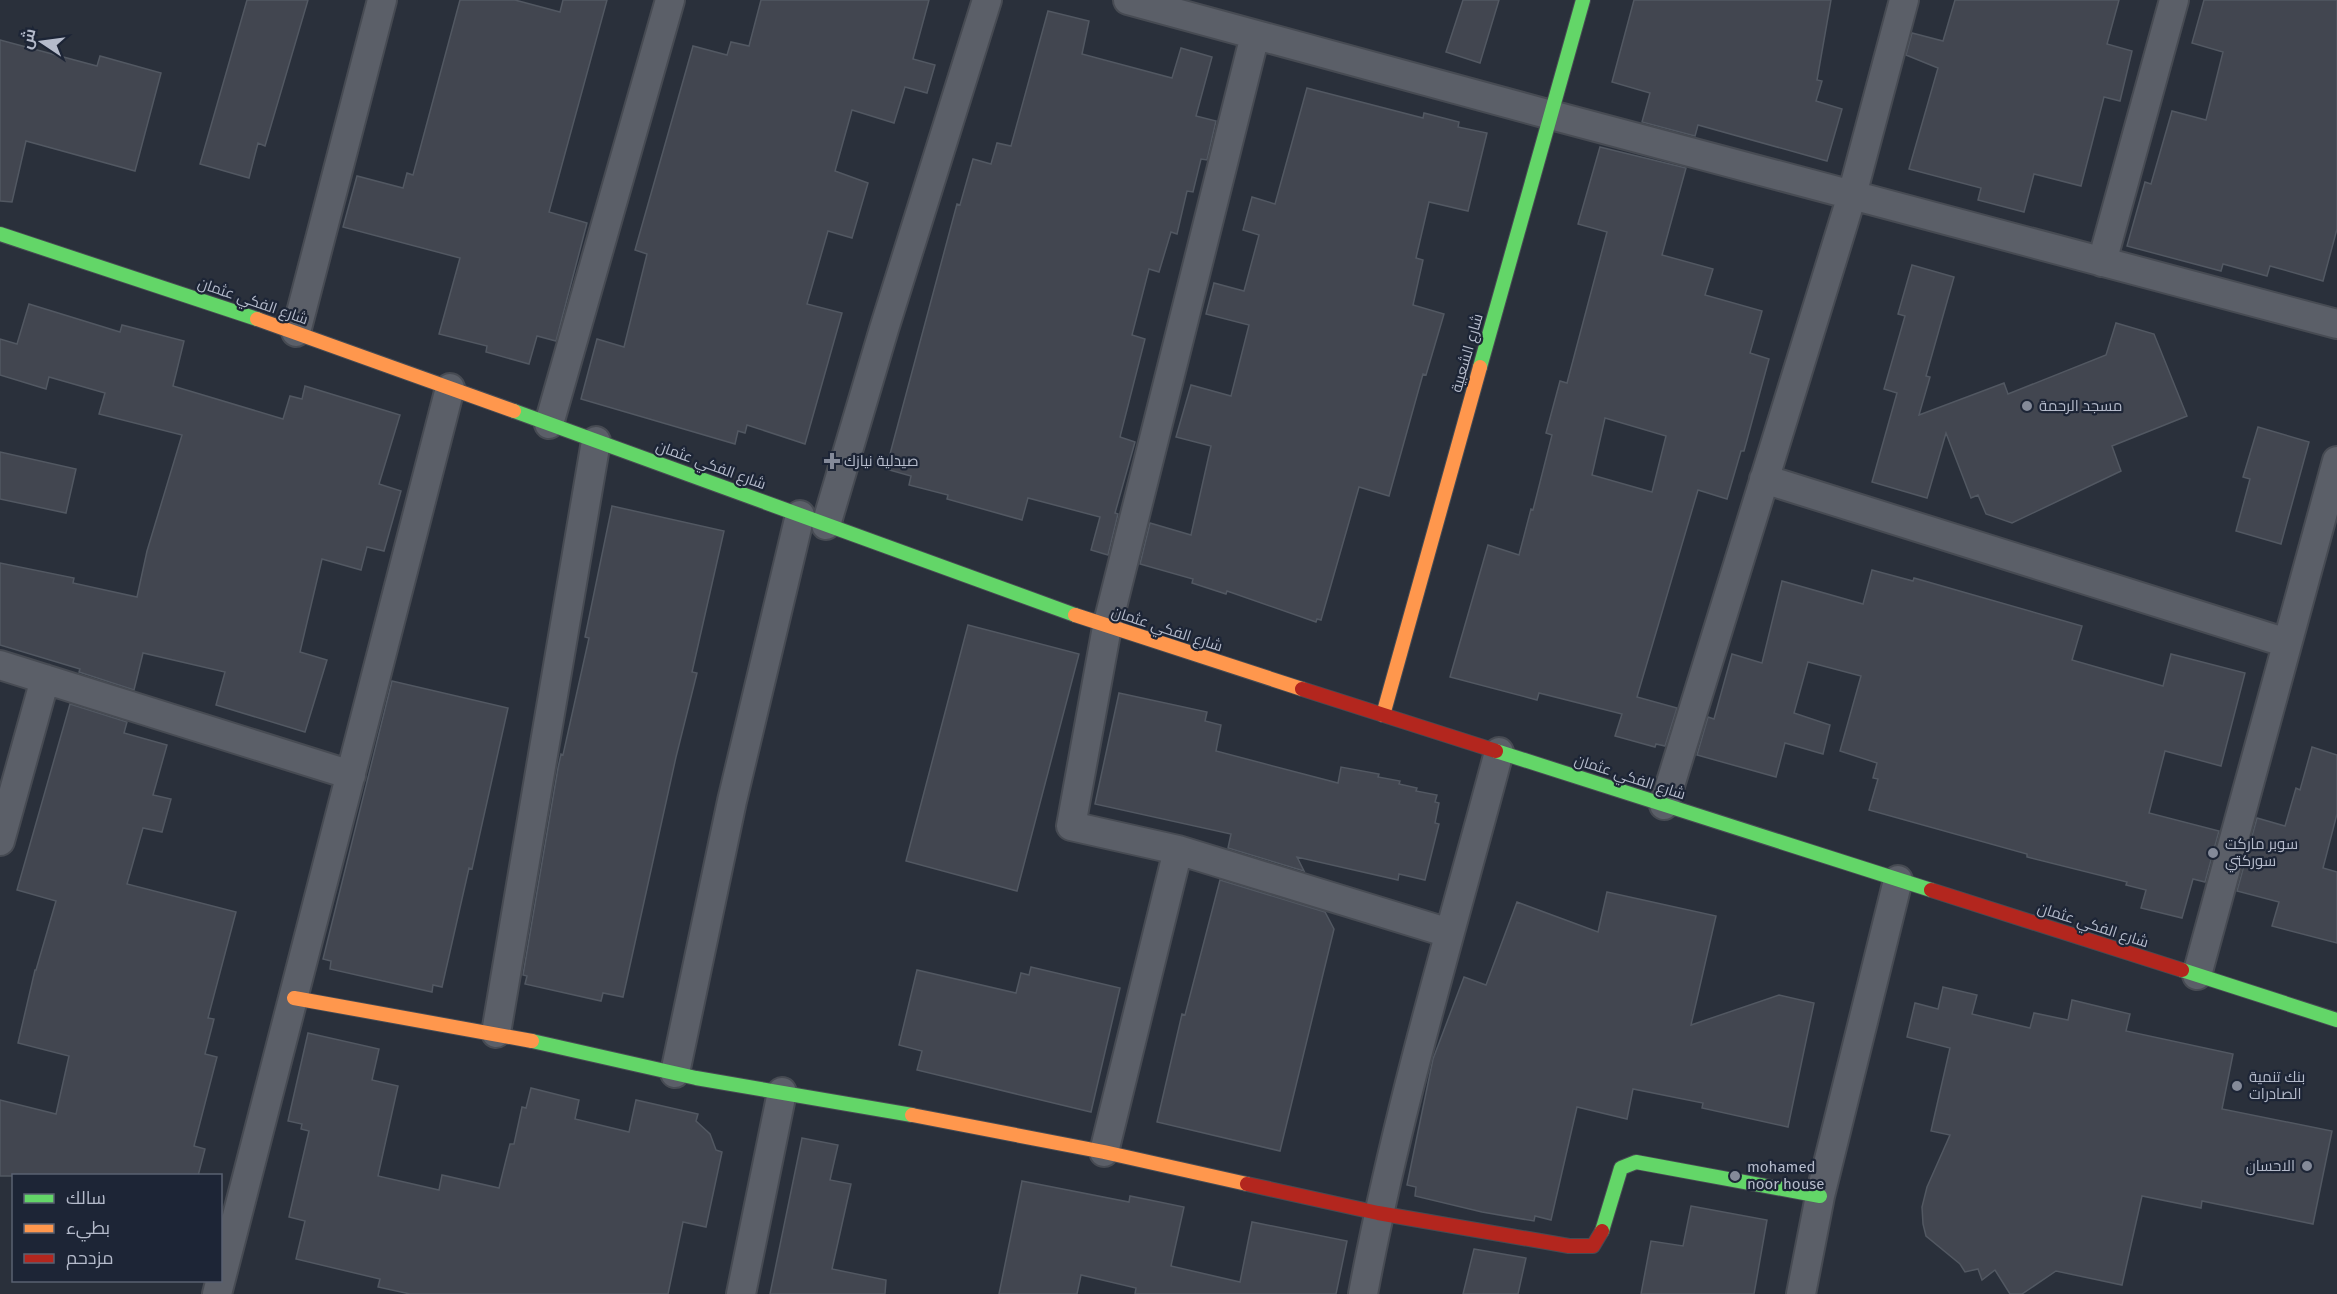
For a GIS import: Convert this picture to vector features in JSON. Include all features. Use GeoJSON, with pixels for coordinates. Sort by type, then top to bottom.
{"type":"FeatureCollection","features":[{"type":"Feature","properties":{"kind":"street"},"geometry":{"type":"LineString","coordinates":[[296,332],[382,0]]}},
{"type":"Feature","properties":{"kind":"street"},"geometry":{"type":"LineString","coordinates":[[549,424],[670,0]]}},
{"type":"Feature","properties":{"kind":"street"},"geometry":{"type":"LineString","coordinates":[[826,525],[884,329],[987,0]]}},
{"type":"Feature","properties":{"kind":"street"},"geometry":{"type":"LineString","coordinates":[[1128,0],[2337,324]]}},
{"type":"Feature","properties":{"kind":"street","name":"شارع الشعبية"},"geometry":{"type":"LineString","coordinates":[[1383,715],[1583,0]]}},
{"type":"Feature","properties":{"kind":"street"},"geometry":{"type":"LineString","coordinates":[[1664,805],[1852,195],[1904,0]]}},
{"type":"Feature","properties":{"kind":"street"},"geometry":{"type":"LineString","coordinates":[[2102,261],[2174,0]]}},
{"type":"Feature","properties":{"kind":"street"},"geometry":{"type":"LineString","coordinates":[[1255,35],[1107,627],[1071,826],[1178,850],[1449,933]]}},
{"type":"Feature","properties":{"kind":"street","name":"شارع الفكي عثمان"},"geometry":{"type":"LineString","coordinates":[[0,234],[296,332],[1107,627],[2337,1020]]}},
{"type":"Feature","properties":{"kind":"street"},"geometry":{"type":"LineString","coordinates":[[222,1275],[450,388]]}},
{"type":"Feature","properties":{"kind":"street"},"geometry":{"type":"LineString","coordinates":[[495,1033],[596,441]]}},
{"type":"Feature","properties":{"kind":"street"},"geometry":{"type":"LineString","coordinates":[[2196,975],[2337,461]]}},
{"type":"Feature","properties":{"kind":"street"},"geometry":{"type":"LineString","coordinates":[[1764,479],[2288,643]]}},
{"type":"Feature","properties":{"kind":"street"},"geometry":{"type":"LineString","coordinates":[[675,1073],[732,801],[800,515]]}},
{"type":"Feature","properties":{"kind":"street"},"geometry":{"type":"LineString","coordinates":[[0,665],[351,775]]}},
{"type":"Feature","properties":{"kind":"street"},"geometry":{"type":"LineString","coordinates":[[0,841],[45,680]]}},
{"type":"Feature","properties":{"kind":"street"},"geometry":{"type":"LineString","coordinates":[[1363,1294],[1378,1212],[1449,933],[1499,752]]}},
{"type":"Feature","properties":{"kind":"street"},"geometry":{"type":"LineString","coordinates":[[1104,1152],[1178,850]]}},
{"type":"Feature","properties":{"kind":"street"},"geometry":{"type":"LineString","coordinates":[[1801,1294],[1820,1196],[1898,880]]}},
{"type":"Feature","properties":{"kind":"street"},"geometry":{"type":"LineString","coordinates":[[294,998],[495,1033],[675,1073],[1104,1152],[1378,1212],[1569,1246],[1593,1246],[1602,1232],[1621,1168],[1636,1162],[1820,1196]]}},
{"type":"Feature","properties":{"kind":"street"},"geometry":{"type":"LineString","coordinates":[[741,1294],[782,1092]]}},
{"type":"Feature","properties":{"kind":"building"},"geometry":{"type":"Polygon","coordinates":[[[247,0],[308,0],[265,146],[258,143],[249,178],[200,164],[247,0]]]}},
{"type":"Feature","properties":{"kind":"building"},"geometry":{"type":"Polygon","coordinates":[[[460,0],[515,0],[560,12],[563,0],[607,0],[549,212],[587,223],[556,341],[537,336],[529,364],[486,352],[487,346],[439,334],[460,258],[343,227],[357,176],[403,188],[407,173],[413,175],[460,0]]]}},
{"type":"Feature","properties":{"kind":"building"},"geometry":{"type":"Polygon","coordinates":[[[761,0],[929,0],[913,59],[935,65],[927,93],[905,87],[894,123],[852,110],[835,171],[868,183],[852,238],[828,231],[807,304],[842,313],[805,444],[747,425],[745,433],[738,431],[735,444],[581,399],[597,339],[624,347],[647,254],[635,250],[693,46],[727,55],[731,42],[749,46],[761,0]]]}},
{"type":"Feature","properties":{"kind":"building"},"geometry":{"type":"Polygon","coordinates":[[[1463,0],[1499,0],[1480,63],[1446,52],[1463,0]]]}},
{"type":"Feature","properties":{"kind":"building"},"geometry":{"type":"Polygon","coordinates":[[[1634,0],[1831,0],[1817,80],[1822,81],[1816,101],[1842,109],[1827,161],[1698,125],[1695,136],[1642,122],[1650,93],[1612,82],[1634,0]]]}},
{"type":"Feature","properties":{"kind":"building"},"geometry":{"type":"Polygon","coordinates":[[[1955,0],[2119,0],[2107,44],[2132,51],[2120,101],[2104,97],[2081,186],[2034,174],[2024,212],[1978,200],[1981,188],[1909,169],[1938,68],[1906,55],[1912,33],[1943,41],[1955,0]]]}},
{"type":"Feature","properties":{"kind":"building"},"geometry":{"type":"Polygon","coordinates":[[[2204,0],[2337,0],[2337,229],[2323,281],[2270,266],[2267,276],[2223,264],[2221,271],[2127,246],[2145,182],[2151,184],[2172,111],[2206,120],[2223,52],[2192,43],[2204,0]]]}},
{"type":"Feature","properties":{"kind":"building"},"geometry":{"type":"Polygon","coordinates":[[[1048,11],[1089,21],[1082,54],[1172,78],[1181,48],[1212,57],[1196,116],[1216,121],[1207,160],[1201,159],[1193,192],[1187,191],[1177,234],[1171,232],[1159,272],[1149,269],[1132,335],[1145,339],[1120,437],[1135,442],[1115,513],[1118,514],[1108,555],[1091,550],[1100,517],[1028,498],[1022,520],[947,499],[948,495],[909,485],[911,476],[886,469],[957,204],[960,205],[973,159],[991,164],[997,143],[1011,146],[1048,11]]]}},
{"type":"Feature","properties":{"kind":"building"},"geometry":{"type":"Polygon","coordinates":[[[0,40],[97,66],[100,56],[161,73],[135,171],[26,141],[12,202],[0,201],[0,40]]]}},
{"type":"Feature","properties":{"kind":"building"},"geometry":{"type":"Polygon","coordinates":[[[1307,88],[1423,118],[1424,113],[1459,122],[1458,127],[1487,133],[1468,211],[1429,202],[1416,258],[1423,260],[1413,305],[1444,314],[1426,375],[1423,374],[1389,496],[1359,487],[1321,620],[1317,619],[1316,622],[1227,591],[1226,594],[1192,583],[1193,579],[1140,564],[1150,523],[1191,535],[1211,446],[1176,437],[1191,385],[1231,396],[1249,325],[1206,314],[1214,283],[1244,291],[1259,235],[1243,230],[1252,197],[1275,204],[1307,88]]]}},
{"type":"Feature","properties":{"kind":"building"},"geometry":{"type":"Polygon","coordinates":[[[1600,147],[1686,168],[1662,255],[1713,269],[1705,295],[1762,311],[1750,353],[1769,359],[1744,451],[1741,451],[1727,499],[1698,490],[1637,697],[1677,708],[1665,746],[1656,744],[1655,747],[1615,736],[1622,714],[1539,693],[1537,700],[1450,677],[1488,545],[1519,555],[1531,509],[1533,510],[1552,435],[1546,433],[1560,381],[1567,383],[1607,232],[1578,224],[1600,147]],[[1605,418],[1592,475],[1652,492],[1666,436],[1605,418]]]}},
{"type":"Feature","properties":{"kind":"building"},"geometry":{"type":"Polygon","coordinates":[[[1912,265],[1954,277],[1926,376],[1930,377],[1919,415],[2004,383],[2008,394],[2106,355],[2116,323],[2154,334],[2187,416],[2112,446],[2121,471],[2012,523],[1986,514],[1978,495],[1971,498],[1946,433],[1927,498],[1872,482],[1897,393],[1884,389],[1905,316],[1898,314],[1912,265]]]}},
{"type":"Feature","properties":{"kind":"building"},"geometry":{"type":"Polygon","coordinates":[[[29,304],[120,332],[122,325],[184,341],[173,386],[283,419],[290,396],[302,399],[305,386],[400,415],[379,484],[401,491],[384,551],[367,547],[361,570],[322,559],[300,652],[327,660],[305,732],[216,705],[225,672],[143,653],[134,690],[79,672],[80,669],[0,645],[0,563],[74,578],[73,583],[137,597],[147,551],[182,435],[99,414],[105,393],[49,377],[46,389],[0,375],[0,339],[17,344],[29,304]]]}},
{"type":"Feature","properties":{"kind":"building"},"geometry":{"type":"Polygon","coordinates":[[[2258,427],[2309,442],[2281,544],[2236,531],[2250,479],[2243,477],[2258,427]]]}},
{"type":"Feature","properties":{"kind":"building"},"geometry":{"type":"Polygon","coordinates":[[[0,452],[76,469],[66,513],[0,499],[0,452]]]}},
{"type":"Feature","properties":{"kind":"building"},"geometry":{"type":"Polygon","coordinates":[[[612,506],[724,531],[692,672],[697,673],[623,997],[603,993],[601,1001],[525,984],[527,976],[523,975],[558,768],[561,754],[563,755],[589,638],[585,637],[612,506]]]}},
{"type":"Feature","properties":{"kind":"building"},"geometry":{"type":"Polygon","coordinates":[[[1872,570],[1913,581],[1914,578],[2082,626],[2072,660],[2163,686],[2171,654],[2245,673],[2221,766],[2165,751],[2149,813],[2219,831],[2205,882],[2193,879],[2182,918],[2141,908],[2146,890],[2126,885],[2127,882],[2027,857],[2027,854],[1869,810],[1878,779],[1873,778],[1877,763],[1840,751],[1861,676],[1808,662],[1794,713],[1830,725],[1823,754],[1785,743],[1776,777],[1697,755],[1708,717],[1714,719],[1732,654],[1762,663],[1782,581],[1863,604],[1872,570]]]}},
{"type":"Feature","properties":{"kind":"building"},"geometry":{"type":"Polygon","coordinates":[[[968,625],[1079,654],[1017,891],[906,861],[968,625]]]}},
{"type":"Feature","properties":{"kind":"building"},"geometry":{"type":"Polygon","coordinates":[[[392,681],[508,708],[472,869],[469,868],[442,987],[433,985],[432,992],[330,969],[331,961],[323,959],[392,681]]]}},
{"type":"Feature","properties":{"kind":"building"},"geometry":{"type":"Polygon","coordinates":[[[1119,693],[1207,712],[1205,721],[1221,725],[1216,751],[1338,783],[1341,767],[1379,774],[1378,777],[1400,781],[1399,784],[1417,788],[1416,791],[1437,795],[1435,802],[1439,803],[1435,823],[1439,824],[1425,880],[1399,874],[1398,880],[1297,857],[1304,871],[1228,848],[1231,834],[1095,804],[1119,693]]]}},
{"type":"Feature","properties":{"kind":"building"},"geometry":{"type":"Polygon","coordinates":[[[70,704],[127,722],[124,733],[167,745],[153,795],[171,799],[162,832],[143,828],[127,884],[236,912],[208,1018],[214,1019],[205,1054],[217,1057],[194,1146],[205,1149],[199,1174],[12,1174],[12,1176],[0,1176],[0,1100],[56,1114],[69,1056],[18,1043],[35,970],[56,901],[17,890],[70,704]]]}},
{"type":"Feature","properties":{"kind":"building"},"geometry":{"type":"Polygon","coordinates":[[[2312,747],[2337,755],[2337,814],[2323,868],[2337,872],[2337,943],[2272,926],[2279,902],[2237,891],[2257,818],[2285,826],[2296,788],[2300,790],[2312,747]]]}},
{"type":"Feature","properties":{"kind":"building"},"geometry":{"type":"Polygon","coordinates":[[[1220,880],[1325,912],[1334,929],[1280,1151],[1157,1122],[1182,1014],[1185,1015],[1220,880]]]}},
{"type":"Feature","properties":{"kind":"building"},"geometry":{"type":"Polygon","coordinates":[[[1607,892],[1716,916],[1691,1025],[1779,995],[1814,1003],[1788,1127],[1702,1108],[1703,1103],[1633,1089],[1627,1119],[1577,1107],[1551,1220],[1535,1216],[1534,1221],[1482,1212],[1415,1196],[1416,1187],[1407,1185],[1433,1059],[1464,977],[1486,985],[1517,902],[1598,932],[1607,892]]]}},
{"type":"Feature","properties":{"kind":"building"},"geometry":{"type":"Polygon","coordinates":[[[1031,967],[1120,988],[1091,1112],[917,1070],[922,1051],[899,1045],[917,970],[1016,993],[1021,973],[1029,975],[1031,967]]]}},
{"type":"Feature","properties":{"kind":"building"},"geometry":{"type":"Polygon","coordinates":[[[1943,987],[1977,995],[1972,1014],[2030,1028],[2034,1013],[2068,1020],[2072,1000],[2130,1014],[2126,1031],[2233,1054],[2222,1109],[2332,1131],[2313,1224],[2202,1201],[2201,1208],[2142,1196],[2122,1285],[2056,1271],[2022,1294],[2010,1294],[1995,1270],[1982,1280],[1978,1269],[1965,1272],[1960,1264],[1926,1236],[1923,1224],[1922,1207],[1927,1187],[1950,1135],[1931,1131],[1950,1048],[1907,1037],[1915,1003],[1938,1009],[1943,987]]]}},
{"type":"Feature","properties":{"kind":"building"},"geometry":{"type":"Polygon","coordinates":[[[308,1033],[379,1049],[372,1080],[398,1086],[378,1176],[439,1190],[442,1175],[499,1188],[510,1144],[514,1144],[522,1107],[526,1108],[531,1088],[579,1100],[575,1119],[629,1132],[636,1100],[698,1114],[696,1121],[710,1134],[716,1150],[722,1152],[706,1227],[683,1222],[668,1294],[410,1294],[378,1287],[380,1279],[296,1259],[305,1221],[289,1217],[309,1131],[301,1129],[302,1124],[288,1121],[308,1033]]]}},
{"type":"Feature","properties":{"kind":"building"},"geometry":{"type":"Polygon","coordinates":[[[802,1138],[838,1145],[830,1180],[851,1184],[832,1269],[886,1280],[885,1294],[770,1294],[802,1138]]]}},
{"type":"Feature","properties":{"kind":"building"},"geometry":{"type":"Polygon","coordinates":[[[1022,1181],[1129,1202],[1130,1196],[1184,1207],[1171,1266],[1240,1282],[1252,1222],[1347,1241],[1336,1294],[1135,1294],[1136,1288],[1081,1275],[1077,1294],[999,1294],[1022,1181]]]}},
{"type":"Feature","properties":{"kind":"building"},"geometry":{"type":"Polygon","coordinates":[[[1691,1206],[1767,1220],[1754,1294],[1641,1294],[1651,1241],[1683,1246],[1691,1206]]]}},
{"type":"Feature","properties":{"kind":"building"},"geometry":{"type":"Polygon","coordinates":[[[1474,1249],[1526,1258],[1518,1294],[1463,1294],[1474,1249]]]}},
{"type":"Feature","properties":{"kind":"traffic: fast"},"geometry":{"type":"LineString","coordinates":[[1480,367],[1583,0]]}},
{"type":"Feature","properties":{"kind":"traffic: fast"},"geometry":{"type":"LineString","coordinates":[[0,234],[257,319]]}},
{"type":"Feature","properties":{"kind":"traffic: fast"},"geometry":{"type":"LineString","coordinates":[[514,411],[1075,615]]}},
{"type":"Feature","properties":{"kind":"traffic: fast"},"geometry":{"type":"LineString","coordinates":[[1496,751],[1931,890]]}},
{"type":"Feature","properties":{"kind":"traffic: fast"},"geometry":{"type":"LineString","coordinates":[[2182,970],[2337,1020]]}},
{"type":"Feature","properties":{"kind":"traffic: fast"},"geometry":{"type":"LineString","coordinates":[[532,1041],[696,1078],[912,1115]]}},
{"type":"Feature","properties":{"kind":"traffic: fast"},"geometry":{"type":"LineString","coordinates":[[1602,1231],[1621,1168],[1636,1162],[1820,1196]]}},
{"type":"Feature","properties":{"kind":"traffic: slow"},"geometry":{"type":"LineString","coordinates":[[257,319],[514,411]]}},
{"type":"Feature","properties":{"kind":"traffic: slow"},"geometry":{"type":"LineString","coordinates":[[1383,715],[1480,367]]}},
{"type":"Feature","properties":{"kind":"traffic: slow"},"geometry":{"type":"LineString","coordinates":[[1075,615],[1302,689]]}},
{"type":"Feature","properties":{"kind":"traffic: slow"},"geometry":{"type":"LineString","coordinates":[[294,998],[532,1041]]}},
{"type":"Feature","properties":{"kind":"traffic: slow"},"geometry":{"type":"LineString","coordinates":[[912,1115],[1104,1152],[1247,1184]]}},
{"type":"Feature","properties":{"kind":"traffic: jam"},"geometry":{"type":"LineString","coordinates":[[1302,689],[1496,751]]}},
{"type":"Feature","properties":{"kind":"traffic: jam"},"geometry":{"type":"LineString","coordinates":[[1931,890],[2182,970]]}},
{"type":"Feature","properties":{"kind":"traffic: jam"},"geometry":{"type":"LineString","coordinates":[[1247,1184],[1378,1213],[1569,1246],[1593,1246],[1602,1231]]}},
{"type":"Feature","properties":{"kind":"place","name":"مسجد الرحمة"},"geometry":{"type":"Point","coordinates":[2027,406]}},
{"type":"Feature","properties":{"kind":"place","name":"صيدلية نيازك"},"geometry":{"type":"Point","coordinates":[832,461]}},
{"type":"Feature","properties":{"kind":"place","name":"سوبر ماركت سوركتي"},"geometry":{"type":"Point","coordinates":[2213,853]}},
{"type":"Feature","properties":{"kind":"place","name":"بنك تنمية الصادرات"},"geometry":{"type":"Point","coordinates":[2237,1086]}},
{"type":"Feature","properties":{"kind":"place","name":"الاحسان"},"geometry":{"type":"Point","coordinates":[2307,1166]}},
{"type":"Feature","properties":{"kind":"place","name":"mohamed noor house"},"geometry":{"type":"Point","coordinates":[1735,1176]}}]}
